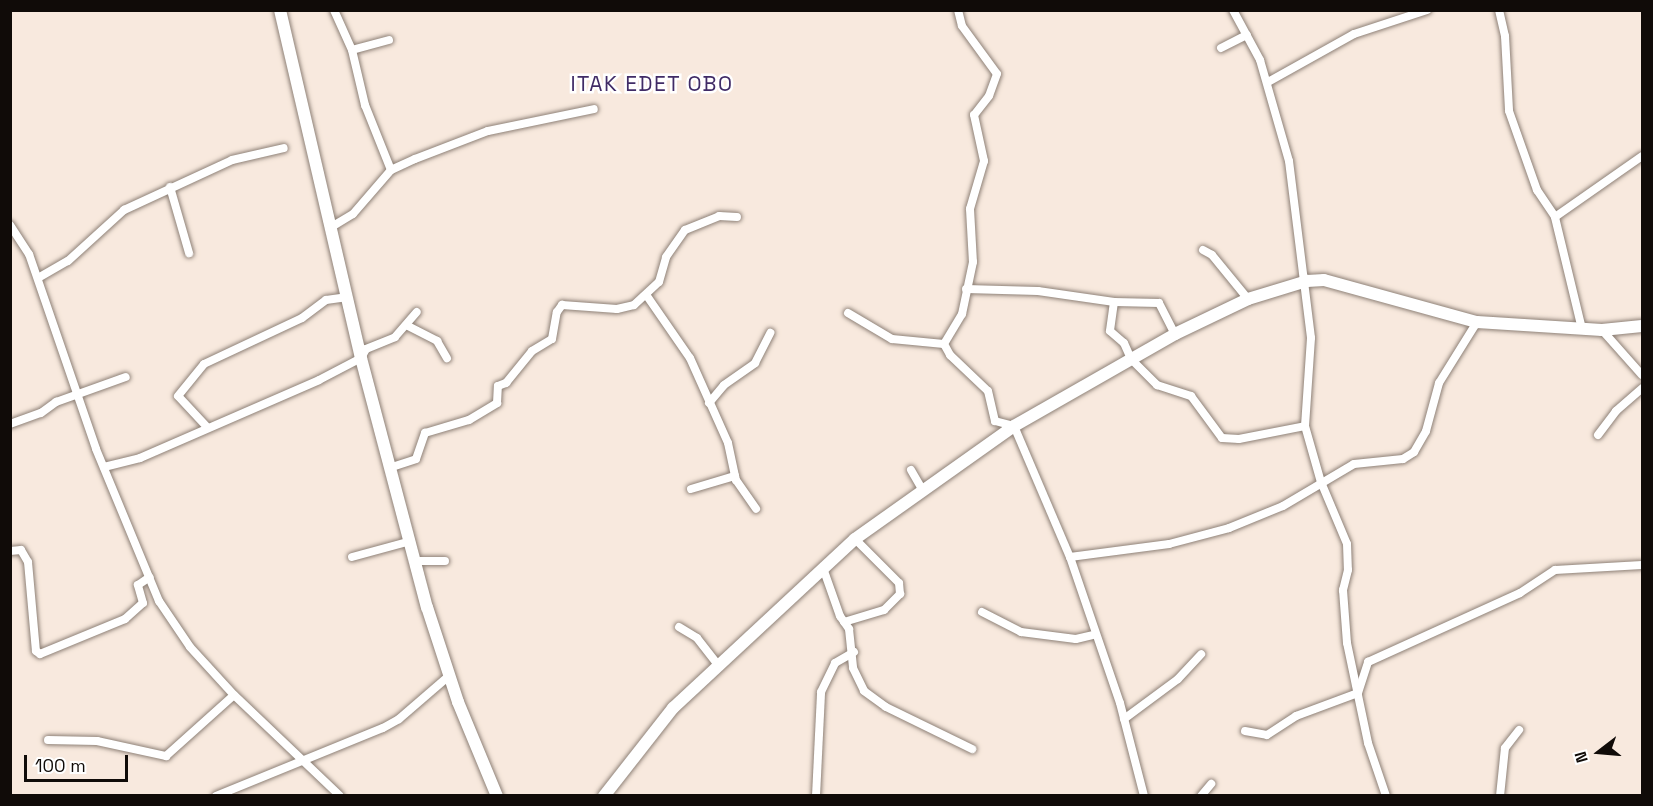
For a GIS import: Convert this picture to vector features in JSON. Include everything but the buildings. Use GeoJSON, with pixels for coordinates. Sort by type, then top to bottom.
{"type":"FeatureCollection","features":[{"type":"Feature","properties":{"kind":"street"},"geometry":{"type":"LineString","coordinates":[[280,10],[333,226],[361,358],[416,561],[450,675],[497,795]]}},
{"type":"Feature","properties":{"kind":"street"},"geometry":{"type":"LineString","coordinates":[[334,10],[352,50],[365,105],[391,170]]}},
{"type":"Feature","properties":{"kind":"street"},"geometry":{"type":"LineString","coordinates":[[958,10],[962,26],[997,74],[989,96],[974,115],[984,161],[970,209],[973,262],[961,317],[945,338],[944,344],[950,355],[988,391],[995,421],[1014,426]]}},
{"type":"Feature","properties":{"kind":"street"},"geometry":{"type":"LineString","coordinates":[[1500,10],[1505,36],[1509,111],[1537,190],[1555,217],[1582,329]]}},
{"type":"Feature","properties":{"kind":"street"},"geometry":{"type":"LineString","coordinates":[[1233,11],[1247,35],[1268,82],[1289,161],[1306,280],[1311,338],[1305,426],[1321,482],[1347,543],[1348,570],[1342,590],[1368,743],[1386,795]]}},
{"type":"Feature","properties":{"kind":"street"},"geometry":{"type":"LineString","coordinates":[[1268,82],[1354,34],[1426,11]]}},
{"type":"Feature","properties":{"kind":"street"},"geometry":{"type":"LineString","coordinates":[[1221,48],[1247,35]]}},
{"type":"Feature","properties":{"kind":"street"},"geometry":{"type":"LineString","coordinates":[[352,50],[389,40]]}},
{"type":"Feature","properties":{"kind":"street"},"geometry":{"type":"LineString","coordinates":[[333,226],[353,214],[391,170],[488,131],[594,109]]}},
{"type":"Feature","properties":{"kind":"street"},"geometry":{"type":"LineString","coordinates":[[38,278],[68,261],[124,210],[232,160],[284,147]]}},
{"type":"Feature","properties":{"kind":"street"},"geometry":{"type":"LineString","coordinates":[[1555,217],[1642,156]]}},
{"type":"Feature","properties":{"kind":"street"},"geometry":{"type":"LineString","coordinates":[[170,187],[189,253]]}},
{"type":"Feature","properties":{"kind":"street"},"geometry":{"type":"LineString","coordinates":[[392,467],[416,459],[425,433],[469,420],[497,403],[498,386],[506,383],[532,351],[552,339],[557,312],[562,305],[626,309],[647,297],[659,282],[666,257],[685,230],[719,216],[737,217]]}},
{"type":"Feature","properties":{"kind":"street"},"geometry":{"type":"LineString","coordinates":[[10,225],[18,233],[38,278],[104,467],[150,577],[174,627],[234,695],[340,795]]}},
{"type":"Feature","properties":{"kind":"street"},"geometry":{"type":"LineString","coordinates":[[1203,250],[1212,255],[1248,299]]}},
{"type":"Feature","properties":{"kind":"street"},"geometry":{"type":"LineString","coordinates":[[604,795],[673,708],[717,664],[855,539],[922,489],[1014,426],[1175,334],[1248,299],[1306,280],[1343,283],[1477,322],[1602,330],[1642,326]]}},
{"type":"Feature","properties":{"kind":"street"},"geometry":{"type":"LineString","coordinates":[[966,290],[1038,291],[1114,302],[1159,303],[1175,334]]}},
{"type":"Feature","properties":{"kind":"street"},"geometry":{"type":"LineString","coordinates":[[207,427],[178,396],[204,364],[275,327],[302,318],[326,300],[348,297]]}},
{"type":"Feature","properties":{"kind":"street"},"geometry":{"type":"LineString","coordinates":[[647,297],[690,358],[732,452],[735,476],[756,509]]}},
{"type":"Feature","properties":{"kind":"street"},"geometry":{"type":"LineString","coordinates":[[1114,302],[1110,331],[1124,344],[1131,359],[1157,386],[1191,396],[1221,438],[1239,440],[1305,426]]}},
{"type":"Feature","properties":{"kind":"street"},"geometry":{"type":"LineString","coordinates":[[104,467],[140,458],[207,427],[320,380],[361,358],[366,349],[395,337],[408,326],[417,312]]}},
{"type":"Feature","properties":{"kind":"street"},"geometry":{"type":"LineString","coordinates":[[848,313],[892,339],[944,344]]}},
{"type":"Feature","properties":{"kind":"street"},"geometry":{"type":"LineString","coordinates":[[1070,557],[1169,544],[1229,528],[1257,519],[1354,464],[1403,459],[1414,452],[1426,431],[1439,383],[1477,322]]}},
{"type":"Feature","properties":{"kind":"street"},"geometry":{"type":"LineString","coordinates":[[408,326],[437,341],[447,358]]}},
{"type":"Feature","properties":{"kind":"street"},"geometry":{"type":"LineString","coordinates":[[1602,330],[1642,375]]}},
{"type":"Feature","properties":{"kind":"street"},"geometry":{"type":"LineString","coordinates":[[709,403],[724,385],[754,363],[770,333]]}},
{"type":"Feature","properties":{"kind":"street"},"geometry":{"type":"LineString","coordinates":[[10,424],[126,377]]}},
{"type":"Feature","properties":{"kind":"street"},"geometry":{"type":"LineString","coordinates":[[1598,435],[1616,411],[1642,388]]}},
{"type":"Feature","properties":{"kind":"street"},"geometry":{"type":"LineString","coordinates":[[1014,426],[1070,557],[1094,635],[1124,719],[1144,795]]}},
{"type":"Feature","properties":{"kind":"street"},"geometry":{"type":"LineString","coordinates":[[911,470],[922,489]]}},
{"type":"Feature","properties":{"kind":"street"},"geometry":{"type":"LineString","coordinates":[[691,489],[735,476]]}},
{"type":"Feature","properties":{"kind":"street"},"geometry":{"type":"LineString","coordinates":[[844,622],[884,610],[900,594],[899,583],[855,539]]}},
{"type":"Feature","properties":{"kind":"street"},"geometry":{"type":"LineString","coordinates":[[352,558],[411,541]]}},
{"type":"Feature","properties":{"kind":"street"},"geometry":{"type":"LineString","coordinates":[[10,551],[21,550],[28,562],[36,651],[40,654],[125,620],[143,603],[138,585],[150,577]]}},
{"type":"Feature","properties":{"kind":"street"},"geometry":{"type":"LineString","coordinates":[[416,561],[445,561]]}},
{"type":"Feature","properties":{"kind":"street"},"geometry":{"type":"LineString","coordinates":[[1358,693],[1368,662],[1520,593],[1555,570],[1642,565]]}},
{"type":"Feature","properties":{"kind":"street"},"geometry":{"type":"LineString","coordinates":[[823,568],[844,622],[849,629],[854,652],[854,675],[870,696],[972,749]]}},
{"type":"Feature","properties":{"kind":"street"},"geometry":{"type":"LineString","coordinates":[[982,612],[1021,632],[1076,639],[1094,635]]}},
{"type":"Feature","properties":{"kind":"street"},"geometry":{"type":"LineString","coordinates":[[680,627],[697,638],[717,664]]}},
{"type":"Feature","properties":{"kind":"street"},"geometry":{"type":"LineString","coordinates":[[816,795],[821,692],[835,663],[854,652]]}},
{"type":"Feature","properties":{"kind":"street"},"geometry":{"type":"LineString","coordinates":[[1124,719],[1179,679],[1201,654]]}},
{"type":"Feature","properties":{"kind":"street"},"geometry":{"type":"LineString","coordinates":[[216,795],[399,719],[450,675]]}},
{"type":"Feature","properties":{"kind":"street"},"geometry":{"type":"LineString","coordinates":[[1245,731],[1267,735],[1296,716],[1338,698],[1358,693]]}},
{"type":"Feature","properties":{"kind":"street"},"geometry":{"type":"LineString","coordinates":[[48,740],[97,741],[166,756],[234,695]]}},
{"type":"Feature","properties":{"kind":"street"},"geometry":{"type":"LineString","coordinates":[[1500,795],[1505,748],[1519,730]]}},
{"type":"Feature","properties":{"kind":"street"},"geometry":{"type":"LineString","coordinates":[[1201,795],[1211,784]]}},
{"type":"Feature","properties":{"kind":"district","name":"ITAK EDET OBO"},"geometry":{"type":"Point","coordinates":[652,84]}}]}
